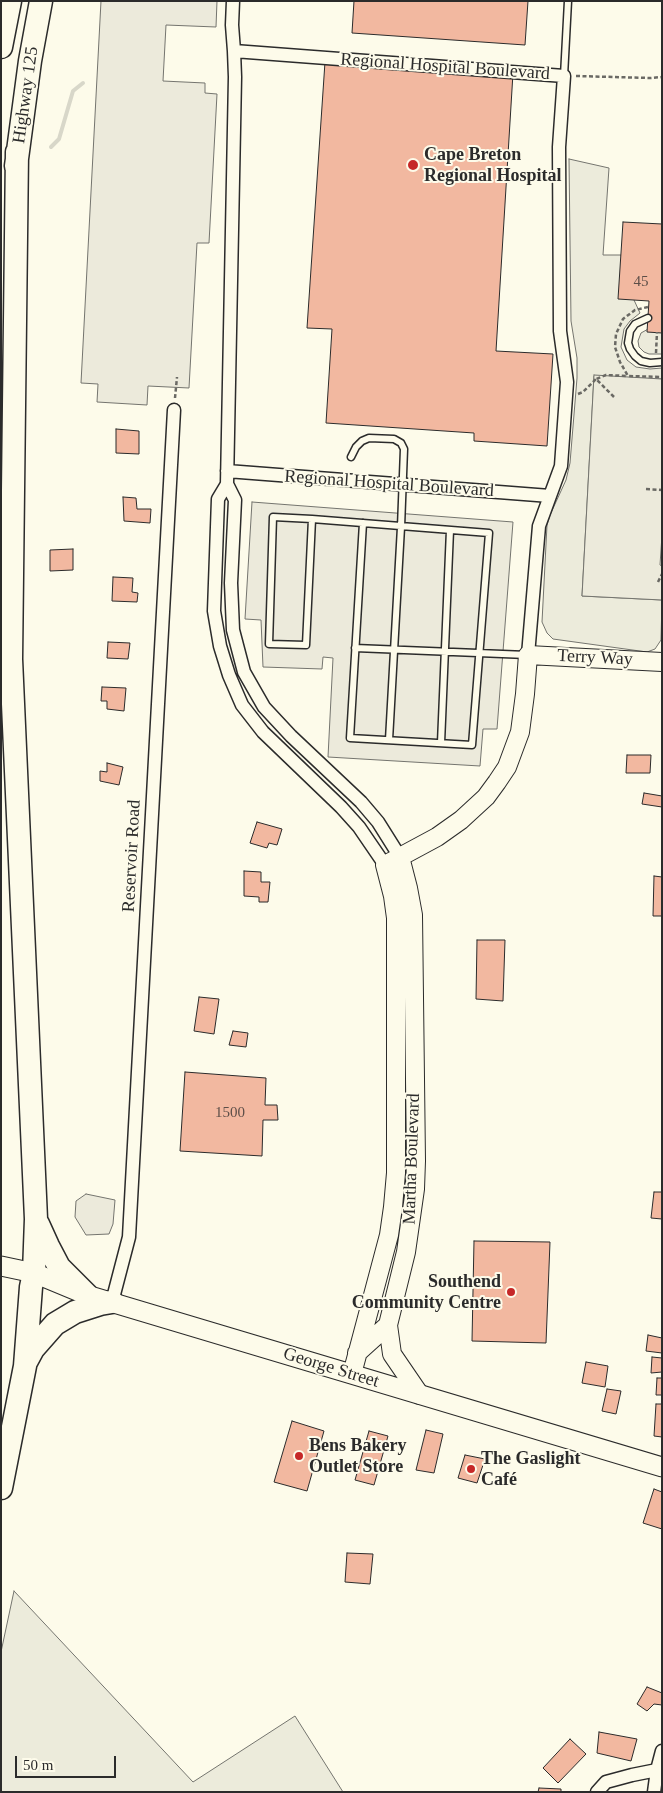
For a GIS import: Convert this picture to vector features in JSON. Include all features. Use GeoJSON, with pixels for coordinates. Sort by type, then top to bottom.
{"type":"FeatureCollection","features":[{"type":"Feature","properties":{"kind":"highway","name":"Highway 125"},"geometry":{"type":"LineString","coordinates":[[1,47],[10,1]]}},
{"type":"Feature","properties":{"kind":"highway","name":"Highway 125"},"geometry":{"type":"LineString","coordinates":[[1,308],[17,152],[41,1]]}},
{"type":"Feature","properties":{"kind":"highway"},"geometry":{"type":"LineString","coordinates":[[1,1488],[25,1366],[30,1287],[34,1273],[36,1219],[11,659],[17,152]]}},
{"type":"Feature","properties":{"kind":"highway"},"geometry":{"type":"LineString","coordinates":[[36,1219],[59,1267],[87,1295]]}},
{"type":"Feature","properties":{"kind":"highway"},"geometry":{"type":"LineString","coordinates":[[25,1366],[34,1349],[55,1324],[74,1312],[112,1302]]}},
{"type":"Feature","properties":{"kind":"main road","name":"George Street"},"geometry":{"type":"LineString","coordinates":[[1,1266],[34,1273],[87,1295],[662,1467]]}},
{"type":"Feature","properties":{"kind":"street"},"geometry":{"type":"LineString","coordinates":[[234,1],[232,25],[235,78],[227,477],[235,500],[231,583],[233,630],[244,672],[264,707],[291,736],[361,802],[378,822],[392,861]]}},
{"type":"Feature","properties":{"kind":"street","name":"Regional Hospital Boulevard"},"geometry":{"type":"LineString","coordinates":[[234,51],[564,76],[559,147],[560,331],[567,374],[562,466],[539,526],[528,655]]}},
{"type":"Feature","properties":{"kind":"street","name":"Reservoir Road"},"geometry":{"type":"LineString","coordinates":[[112,1302],[129,1237],[174,410]]}},
{"type":"Feature","properties":{"kind":"street"},"geometry":{"type":"LineString","coordinates":[[227,477],[218,499],[214,611],[220,646],[229,675],[242,705],[262,732],[341,807],[392,861]]}},
{"type":"Feature","properties":{"kind":"street","name":"Regional Hospital Boulevard"},"geometry":{"type":"LineString","coordinates":[[227,477],[403,484],[550,496]]}},
{"type":"Feature","properties":{"kind":"street"},"geometry":{"type":"LineString","coordinates":[[392,861],[436,837],[461,820],[486,797],[507,767],[520,732],[528,655]]}},
{"type":"Feature","properties":{"kind":"street","name":"Terry Way"},"geometry":{"type":"LineString","coordinates":[[528,655],[662,662]]}},
{"type":"Feature","properties":{"kind":"street","name":"Martha Boulevard"},"geometry":{"type":"LineString","coordinates":[[388,1325],[406,1252],[415,1189],[416,1161],[413,915],[408,888],[392,861]]}},
{"type":"Feature","properties":{"kind":"street","name":"Martha Boulevard"},"geometry":{"type":"LineString","coordinates":[[357,1354],[394,1207],[396,1173],[396,918],[392,861]]}},
{"type":"Feature","properties":{"kind":"street"},"geometry":{"type":"LineString","coordinates":[[352,1374],[357,1354],[388,1325]]}},
{"type":"Feature","properties":{"kind":"street"},"geometry":{"type":"LineString","coordinates":[[388,1325],[392,1354],[420,1395]]}},
{"type":"Feature","properties":{"kind":"street"},"geometry":{"type":"LineString","coordinates":[[654,1792],[662,1751]]}},
{"type":"Feature","properties":{"kind":"street"},"geometry":{"type":"LineString","coordinates":[[597,1792],[606,1782],[632,1774],[657,1770]]}},
{"type":"Feature","properties":{"kind":"lane"},"geometry":{"type":"LineString","coordinates":[[564,76],[568,1]]}},
{"type":"Feature","properties":{"kind":"lane"},"geometry":{"type":"LineString","coordinates":[[648,318],[635,324],[630,331],[628,343],[635,356],[641,361],[650,363],[662,362]]}},
{"type":"Feature","properties":{"kind":"lane"},"geometry":{"type":"LineString","coordinates":[[351,457],[356,447],[362,441],[369,438],[394,439],[404,449],[402,527],[389,740]]}},
{"type":"Feature","properties":{"kind":"lane"},"geometry":{"type":"LineString","coordinates":[[312,519],[306,644],[269,644],[273,517],[312,519],[489,533],[472,745],[350,738],[363,524]]}},
{"type":"Feature","properties":{"kind":"lane"},"geometry":{"type":"LineString","coordinates":[[441,743],[450,530]]}},
{"type":"Feature","properties":{"kind":"lane"},"geometry":{"type":"LineString","coordinates":[[355,648],[528,655]]}},
{"type":"Feature","properties":{"kind":"lane"},"geometry":{"type":"LineString","coordinates":[[396,1024],[414,1024]]}},
{"type":"Feature","properties":{"kind":"path"},"geometry":{"type":"LineString","coordinates":[[564,76],[662,77]]}},
{"type":"Feature","properties":{"kind":"path"},"geometry":{"type":"LineString","coordinates":[[566,398],[583,392],[596,379],[606,375],[628,376]]}},
{"type":"Feature","properties":{"kind":"path"},"geometry":{"type":"LineString","coordinates":[[174,410],[177,377]]}},
{"type":"Feature","properties":{"kind":"path"},"geometry":{"type":"LineString","coordinates":[[596,379],[614,397]]}},
{"type":"Feature","properties":{"kind":"path"},"geometry":{"type":"LineString","coordinates":[[646,489],[662,490]]}},
{"type":"Feature","properties":{"kind":"path"},"geometry":{"type":"LineString","coordinates":[[658,582],[662,574]]}},
{"type":"Feature","properties":{"kind":"shaded area"},"geometry":{"type":"Polygon","coordinates":[[[101,1],[217,1],[216,27],[166,25],[163,81],[205,83],[205,93],[217,94],[209,243],[197,243],[189,388],[148,386],[147,405],[97,402],[98,384],[81,383],[101,1]]]}},
{"type":"Feature","properties":{"kind":"shaded area"},"geometry":{"type":"Polygon","coordinates":[[[569,159],[609,168],[603,255],[621,255],[634,300],[640,313],[624,329],[621,347],[627,360],[636,367],[662,368],[662,379],[594,376],[582,596],[662,600],[661,640],[655,649],[647,652],[553,639],[547,633],[542,622],[547,525],[566,480],[570,463],[577,378],[577,358],[571,321],[569,159]]]}},
{"type":"Feature","properties":{"kind":"shaded area"},"geometry":{"type":"Polygon","coordinates":[[[650,328],[662,328],[662,354],[649,354],[639,347],[638,341],[641,333],[650,328]]]}},
{"type":"Feature","properties":{"kind":"shaded area"},"geometry":{"type":"Polygon","coordinates":[[[594,375],[662,379],[662,535],[660,565],[662,566],[662,600],[582,596],[594,375]]]}},
{"type":"Feature","properties":{"kind":"shaded area"},"geometry":{"type":"Polygon","coordinates":[[[252,502],[513,522],[497,729],[483,729],[480,766],[328,757],[333,658],[323,657],[322,669],[263,667],[261,620],[245,619],[252,502]]]}},
{"type":"Feature","properties":{"kind":"shaded area"},"geometry":{"type":"Polygon","coordinates":[[[86,1194],[115,1200],[113,1224],[109,1234],[86,1235],[75,1217],[76,1201],[86,1194]]]}},
{"type":"Feature","properties":{"kind":"shaded area"},"geometry":{"type":"Polygon","coordinates":[[[14,1591],[193,1782],[295,1716],[343,1792],[1,1792],[1,1652],[14,1591]]]}},
{"type":"Feature","properties":{"kind":"building"},"geometry":{"type":"Polygon","coordinates":[[[354,1],[528,1],[525,45],[352,33],[354,1]]]}},
{"type":"Feature","properties":{"kind":"building","name":"Cape Breton Regional Hospital"},"geometry":{"type":"Polygon","coordinates":[[[325,62],[513,73],[496,351],[553,354],[547,446],[474,441],[474,433],[326,423],[332,329],[307,328],[325,62]]]}},
{"type":"Feature","properties":{"kind":"building"},"geometry":{"type":"Polygon","coordinates":[[[623,222],[662,224],[662,333],[647,332],[649,301],[618,299],[623,222]]]}},
{"type":"Feature","properties":{"kind":"building"},"geometry":{"type":"Polygon","coordinates":[[[116,429],[139,431],[139,454],[116,453],[116,429]]]}},
{"type":"Feature","properties":{"kind":"building"},"geometry":{"type":"Polygon","coordinates":[[[123,497],[136,498],[137,509],[151,509],[150,523],[124,521],[123,497]]]}},
{"type":"Feature","properties":{"kind":"building"},"geometry":{"type":"Polygon","coordinates":[[[73,549],[73,570],[50,571],[50,550],[73,549]]]}},
{"type":"Feature","properties":{"kind":"building"},"geometry":{"type":"Polygon","coordinates":[[[113,577],[133,578],[132,592],[138,593],[137,602],[112,601],[113,577]]]}},
{"type":"Feature","properties":{"kind":"building"},"geometry":{"type":"Polygon","coordinates":[[[108,642],[130,643],[128,659],[107,658],[108,642]]]}},
{"type":"Feature","properties":{"kind":"building"},"geometry":{"type":"Polygon","coordinates":[[[102,687],[126,688],[124,711],[107,709],[107,701],[101,701],[102,687]]]}},
{"type":"Feature","properties":{"kind":"building"},"geometry":{"type":"Polygon","coordinates":[[[627,755],[651,755],[650,773],[626,773],[627,755]]]}},
{"type":"Feature","properties":{"kind":"building"},"geometry":{"type":"Polygon","coordinates":[[[107,763],[123,767],[119,785],[100,781],[100,771],[107,772],[107,763]]]}},
{"type":"Feature","properties":{"kind":"building"},"geometry":{"type":"Polygon","coordinates":[[[644,793],[662,796],[662,807],[642,804],[644,793]]]}},
{"type":"Feature","properties":{"kind":"building"},"geometry":{"type":"Polygon","coordinates":[[[257,822],[282,829],[277,845],[269,843],[267,848],[250,843],[257,822]]]}},
{"type":"Feature","properties":{"kind":"building"},"geometry":{"type":"Polygon","coordinates":[[[244,871],[261,872],[261,882],[270,882],[268,902],[259,902],[259,897],[244,896],[244,871]]]}},
{"type":"Feature","properties":{"kind":"building"},"geometry":{"type":"Polygon","coordinates":[[[654,876],[662,877],[662,916],[653,916],[654,876]]]}},
{"type":"Feature","properties":{"kind":"building"},"geometry":{"type":"Polygon","coordinates":[[[477,940],[505,940],[503,1001],[476,999],[477,940]]]}},
{"type":"Feature","properties":{"kind":"building"},"geometry":{"type":"Polygon","coordinates":[[[199,997],[219,999],[214,1034],[194,1031],[199,997]]]}},
{"type":"Feature","properties":{"kind":"building"},"geometry":{"type":"Polygon","coordinates":[[[233,1031],[248,1033],[246,1047],[229,1045],[233,1031]]]}},
{"type":"Feature","properties":{"kind":"building"},"geometry":{"type":"Polygon","coordinates":[[[185,1072],[266,1078],[265,1105],[277,1105],[278,1120],[263,1120],[262,1156],[180,1151],[185,1072]]]}},
{"type":"Feature","properties":{"kind":"building"},"geometry":{"type":"Polygon","coordinates":[[[654,1192],[662,1192],[662,1219],[651,1218],[654,1192]]]}},
{"type":"Feature","properties":{"kind":"building","name":"Southend Community Centre"},"geometry":{"type":"Polygon","coordinates":[[[474,1241],[550,1242],[546,1343],[472,1341],[474,1241]]]}},
{"type":"Feature","properties":{"kind":"building"},"geometry":{"type":"Polygon","coordinates":[[[648,1335],[662,1338],[662,1353],[646,1351],[648,1335]]]}},
{"type":"Feature","properties":{"kind":"building"},"geometry":{"type":"Polygon","coordinates":[[[652,1357],[662,1358],[662,1372],[651,1373],[652,1357]]]}},
{"type":"Feature","properties":{"kind":"building"},"geometry":{"type":"Polygon","coordinates":[[[586,1362],[608,1366],[605,1387],[582,1383],[586,1362]]]}},
{"type":"Feature","properties":{"kind":"building"},"geometry":{"type":"Polygon","coordinates":[[[657,1378],[662,1378],[662,1395],[656,1395],[657,1378]]]}},
{"type":"Feature","properties":{"kind":"building"},"geometry":{"type":"Polygon","coordinates":[[[607,1389],[621,1391],[616,1414],[602,1411],[607,1389]]]}},
{"type":"Feature","properties":{"kind":"building"},"geometry":{"type":"Polygon","coordinates":[[[656,1404],[662,1404],[662,1437],[654,1436],[656,1404]]]}},
{"type":"Feature","properties":{"kind":"building","name":"Bens Bakery Outlet Store"},"geometry":{"type":"Polygon","coordinates":[[[292,1421],[324,1431],[307,1491],[274,1482],[292,1421]]]}},
{"type":"Feature","properties":{"kind":"building"},"geometry":{"type":"Polygon","coordinates":[[[426,1430],[443,1434],[434,1473],[416,1470],[426,1430]]]}},
{"type":"Feature","properties":{"kind":"building"},"geometry":{"type":"Polygon","coordinates":[[[369,1431],[388,1436],[374,1485],[355,1480],[369,1431]]]}},
{"type":"Feature","properties":{"kind":"building"},"geometry":{"type":"Polygon","coordinates":[[[465,1455],[485,1459],[477,1483],[458,1478],[465,1455]]]}},
{"type":"Feature","properties":{"kind":"building"},"geometry":{"type":"Polygon","coordinates":[[[654,1489],[662,1492],[662,1529],[643,1523],[654,1489]]]}},
{"type":"Feature","properties":{"kind":"building"},"geometry":{"type":"Polygon","coordinates":[[[347,1553],[373,1554],[370,1584],[345,1582],[347,1553]]]}},
{"type":"Feature","properties":{"kind":"building"},"geometry":{"type":"Polygon","coordinates":[[[647,1687],[662,1693],[662,1705],[654,1704],[647,1711],[637,1704],[647,1687]]]}},
{"type":"Feature","properties":{"kind":"building"},"geometry":{"type":"Polygon","coordinates":[[[599,1732],[637,1739],[631,1761],[597,1753],[599,1732]]]}},
{"type":"Feature","properties":{"kind":"building"},"geometry":{"type":"Polygon","coordinates":[[[570,1739],[586,1754],[558,1783],[543,1768],[570,1739]]]}},
{"type":"Feature","properties":{"kind":"building"},"geometry":{"type":"Polygon","coordinates":[[[539,1788],[561,1789],[561,1792],[538,1792],[539,1788]]]}},
{"type":"Feature","properties":{"kind":"waterway"},"geometry":{"type":"LineString","coordinates":[[51,147],[59,139],[73,91],[83,83]]}},
{"type":"Feature","properties":{"kind":"place","name":"Cape Breton Regional Hospital"},"geometry":{"type":"Point","coordinates":[413,165]}},
{"type":"Feature","properties":{"kind":"place","name":"Southend Community Centre"},"geometry":{"type":"Point","coordinates":[511,1292]}},
{"type":"Feature","properties":{"kind":"place","name":"Bens Bakery Outlet Store"},"geometry":{"type":"Point","coordinates":[299,1456]}},
{"type":"Feature","properties":{"kind":"place","name":"The Gaslight Café"},"geometry":{"type":"Point","coordinates":[471,1469]}}]}
